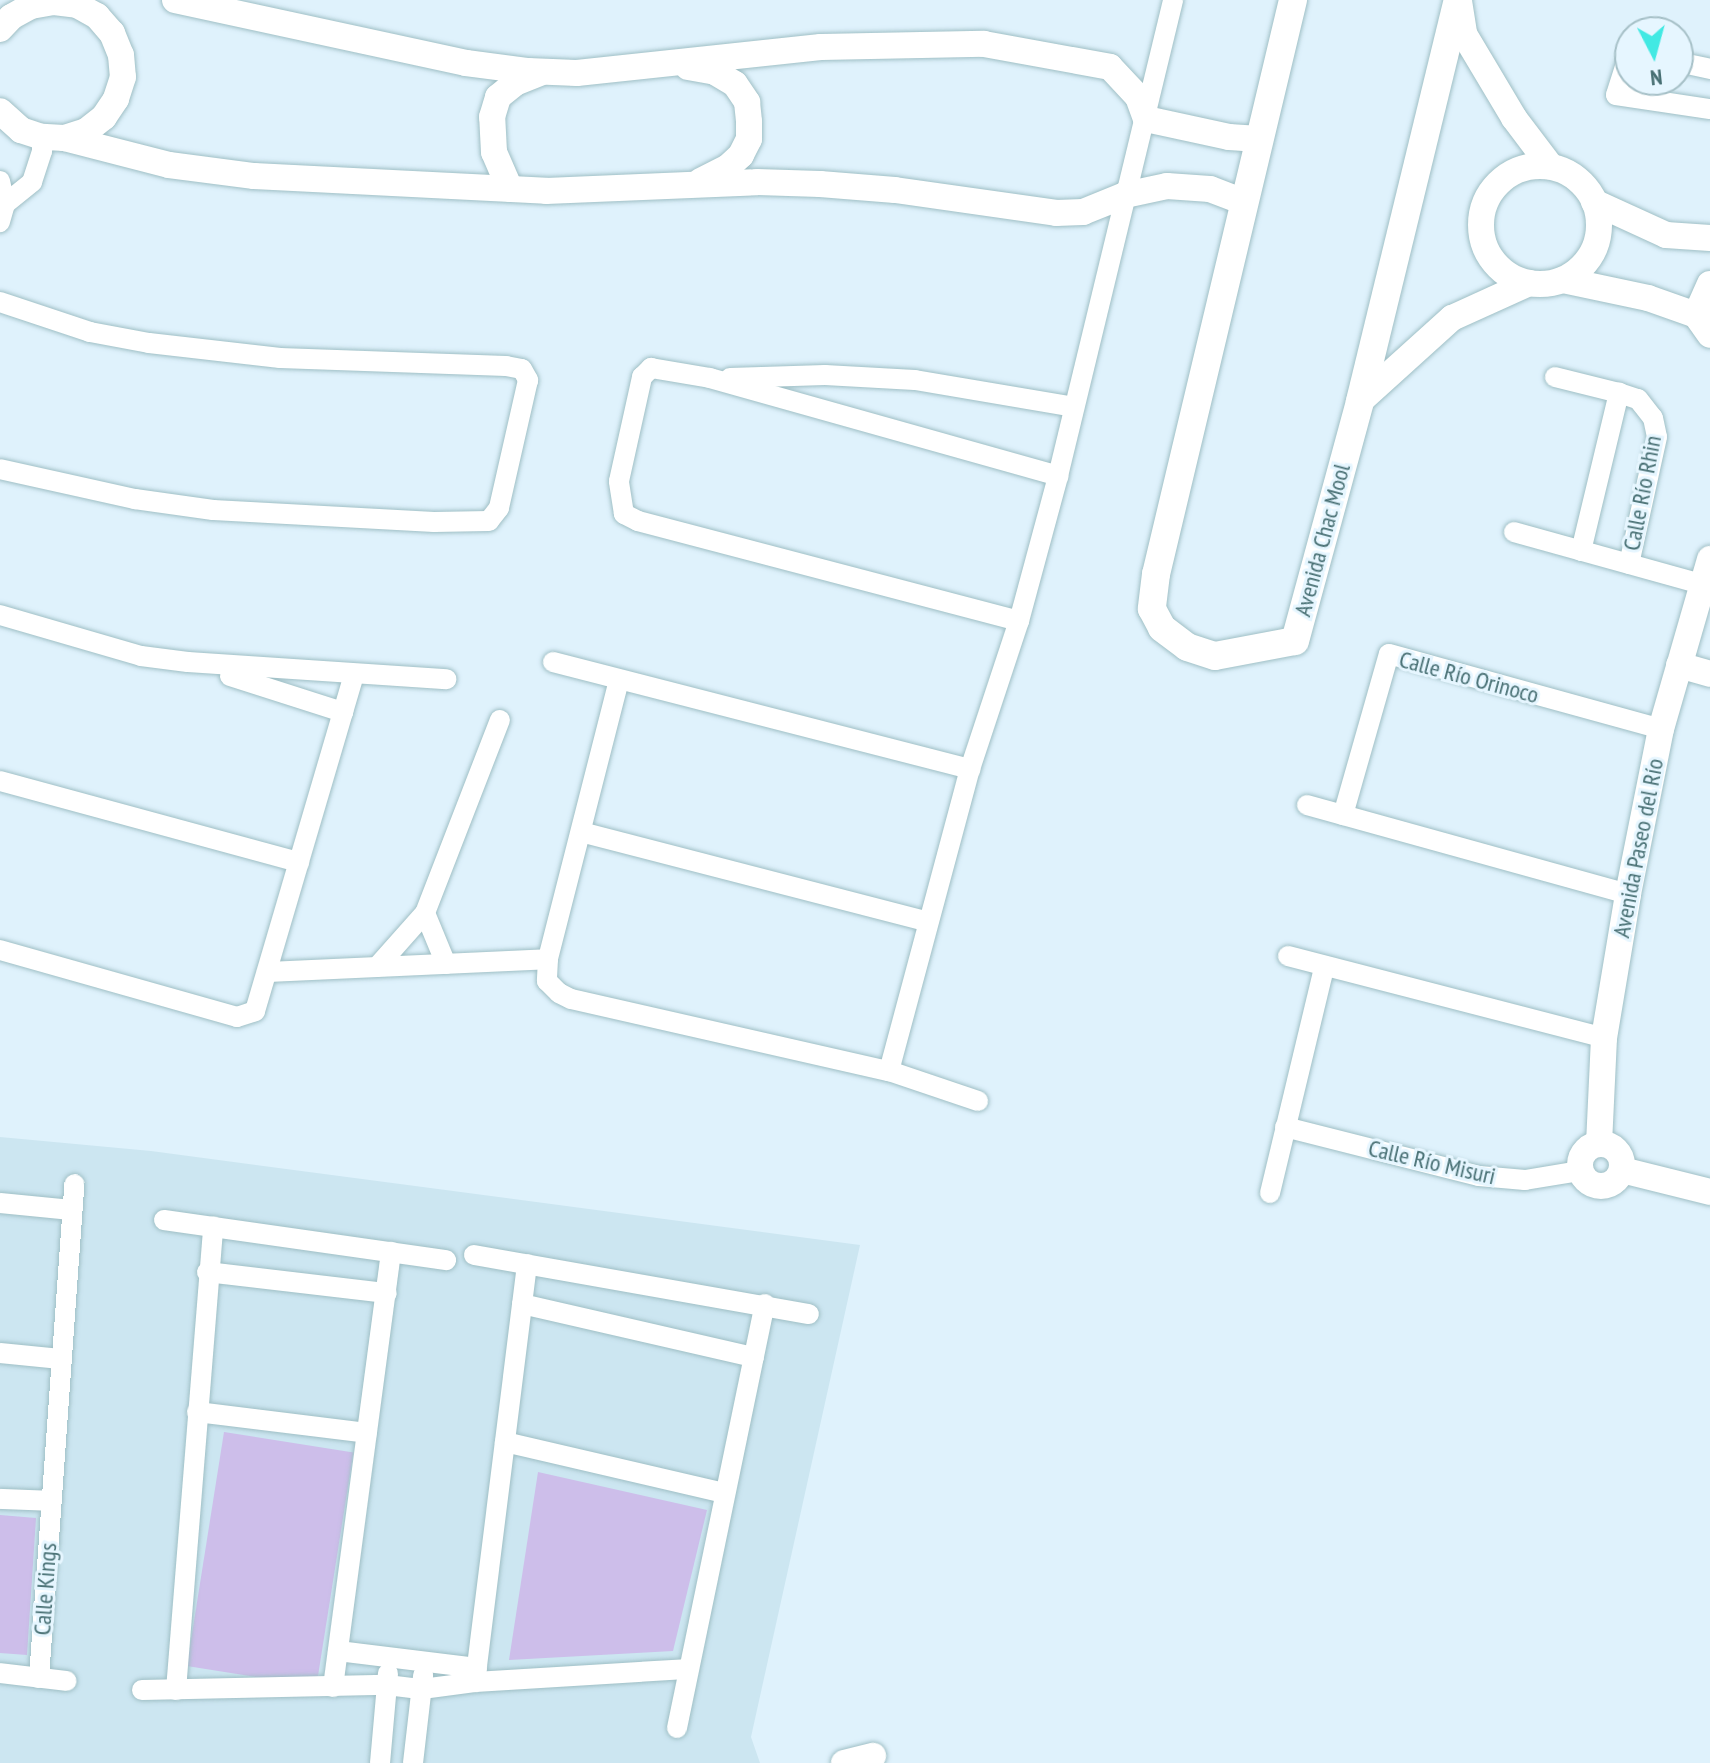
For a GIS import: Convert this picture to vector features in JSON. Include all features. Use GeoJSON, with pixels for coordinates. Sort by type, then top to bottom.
{"type":"FeatureCollection","features":[{"type":"Feature","properties":{"kind":"main road","name":"Avenida Chac Mool"},"geometry":{"type":"LineString","coordinates":[[1293,0],[1156,574],[1152,609],[1162,628],[1187,647],[1215,656],[1295,641],[1360,401],[1458,0]]}},
{"type":"Feature","properties":{"kind":"street"},"geometry":{"type":"LineString","coordinates":[[175,0],[466,63],[543,72],[577,73],[821,47],[984,44],[1110,67],[1138,97],[1146,119]]}},
{"type":"Feature","properties":{"kind":"street"},"geometry":{"type":"LineString","coordinates":[[889,1071],[970,769],[1019,621],[1058,476],[1173,0]]}},
{"type":"Feature","properties":{"kind":"street"},"geometry":{"type":"LineString","coordinates":[[1458,0],[1464,34],[1514,118],[1551,167],[1576,180],[1594,202],[1599,221],[1597,239],[1590,256],[1563,280]]}},
{"type":"Feature","properties":{"kind":"street"},"geometry":{"type":"LineString","coordinates":[[3,213],[32,182],[42,151],[53,138],[86,131],[104,117],[116,99],[123,77],[121,55],[112,33],[91,5],[54,2],[15,15]]}},
{"type":"Feature","properties":{"kind":"street"},"geometry":{"type":"LineString","coordinates":[[671,63],[715,72],[735,84],[747,102],[749,139],[741,155],[728,167],[689,186]]}},
{"type":"Feature","properties":{"kind":"street"},"geometry":{"type":"LineString","coordinates":[[510,189],[494,152],[492,117],[498,97],[515,83],[543,72]]}},
{"type":"Feature","properties":{"kind":"street"},"geometry":{"type":"LineString","coordinates":[[1623,96],[1710,109]]}},
{"type":"Feature","properties":{"kind":"street"},"geometry":{"type":"LineString","coordinates":[[1146,119],[1229,137],[1259,139]]}},
{"type":"Feature","properties":{"kind":"street"},"geometry":{"type":"LineString","coordinates":[[1,120],[21,130],[169,165],[254,176],[510,189],[757,182],[835,185],[895,190],[1056,213],[1083,212],[1146,189],[1189,186],[1210,189],[1244,202]]}},
{"type":"Feature","properties":{"kind":"street"},"geometry":{"type":"LineString","coordinates":[[1529,283],[1497,267],[1486,252],[1481,216],[1487,198],[1506,178],[1531,167],[1551,167]]}},
{"type":"Feature","properties":{"kind":"street"},"geometry":{"type":"LineString","coordinates":[[0,181],[3,213]]}},
{"type":"Feature","properties":{"kind":"street"},"geometry":{"type":"LineString","coordinates":[[1594,202],[1666,235],[1710,238]]}},
{"type":"Feature","properties":{"kind":"street"},"geometry":{"type":"LineString","coordinates":[[1360,401],[1452,318],[1529,283],[1563,280],[1648,298],[1703,325],[1710,284]]}},
{"type":"Feature","properties":{"kind":"street"},"geometry":{"type":"LineString","coordinates":[[0,302],[90,332],[202,351],[280,358],[506,366],[522,369],[528,380],[499,508],[489,521],[434,522],[213,510],[135,499],[0,469]]}},
{"type":"Feature","properties":{"kind":"street"},"geometry":{"type":"LineString","coordinates":[[1019,621],[638,521],[624,514],[619,481],[642,377],[651,368],[710,378],[1058,476]]}},
{"type":"Feature","properties":{"kind":"street"},"geometry":{"type":"LineString","coordinates":[[710,378],[825,375],[915,380],[1074,407]]}},
{"type":"Feature","properties":{"kind":"street","name":"Calle Río Rhin"},"geometry":{"type":"LineString","coordinates":[[1555,377],[1638,399],[1653,418],[1657,437],[1629,564]]}},
{"type":"Feature","properties":{"kind":"street","name":"Calle Río Rhin"},"geometry":{"type":"LineString","coordinates":[[1581,551],[1619,393]]}},
{"type":"Feature","properties":{"kind":"street","name":"Calle Río Rhin"},"geometry":{"type":"LineString","coordinates":[[1514,532],[1701,584]]}},
{"type":"Feature","properties":{"kind":"street","name":"Avenida Paseo del Río"},"geometry":{"type":"LineString","coordinates":[[1599,1144],[1604,1038],[1628,894],[1661,729],[1679,665],[1700,626],[1701,584],[1710,559]]}},
{"type":"Feature","properties":{"kind":"street"},"geometry":{"type":"LineString","coordinates":[[0,615],[141,656],[354,675],[446,679]]}},
{"type":"Feature","properties":{"kind":"street","name":"Calle Río Orinoco"},"geometry":{"type":"LineString","coordinates":[[1343,815],[1389,654],[1661,729]]}},
{"type":"Feature","properties":{"kind":"street"},"geometry":{"type":"LineString","coordinates":[[188,662],[343,712]]}},
{"type":"Feature","properties":{"kind":"street"},"geometry":{"type":"LineString","coordinates":[[553,662],[970,769]]}},
{"type":"Feature","properties":{"kind":"street"},"geometry":{"type":"LineString","coordinates":[[1679,665],[1710,674]]}},
{"type":"Feature","properties":{"kind":"street"},"geometry":{"type":"LineString","coordinates":[[0,950],[237,1017],[255,1011],[354,675]]}},
{"type":"Feature","properties":{"kind":"street"},"geometry":{"type":"LineString","coordinates":[[619,680],[548,959],[547,981],[571,999],[889,1071],[978,1101]]}},
{"type":"Feature","properties":{"kind":"street"},"geometry":{"type":"LineString","coordinates":[[377,967],[425,913],[500,720]]}},
{"type":"Feature","properties":{"kind":"street"},"geometry":{"type":"LineString","coordinates":[[0,781],[299,862]]}},
{"type":"Feature","properties":{"kind":"street"},"geometry":{"type":"LineString","coordinates":[[1307,805],[1628,894]]}},
{"type":"Feature","properties":{"kind":"street"},"geometry":{"type":"LineString","coordinates":[[581,832],[928,922]]}},
{"type":"Feature","properties":{"kind":"street"},"geometry":{"type":"LineString","coordinates":[[425,913],[446,964]]}},
{"type":"Feature","properties":{"kind":"street"},"geometry":{"type":"LineString","coordinates":[[1288,956],[1324,968],[1604,1038]]}},
{"type":"Feature","properties":{"kind":"street"},"geometry":{"type":"LineString","coordinates":[[267,972],[548,959]]}},
{"type":"Feature","properties":{"kind":"street"},"geometry":{"type":"LineString","coordinates":[[1270,1193],[1324,968]]}},
{"type":"Feature","properties":{"kind":"street","name":"Calle Río Misuri"},"geometry":{"type":"LineString","coordinates":[[1285,1127],[1479,1176],[1525,1180],[1580,1171]]}},
{"type":"Feature","properties":{"kind":"street"},"geometry":{"type":"LineString","coordinates":[[1599,1144],[1617,1151],[1622,1170],[1614,1182],[1601,1186],[1588,1182],[1580,1171],[1583,1153],[1599,1144]]}},
{"type":"Feature","properties":{"kind":"street"},"geometry":{"type":"LineString","coordinates":[[1622,1170],[1710,1192]]}},
{"type":"Feature","properties":{"kind":"street","name":"Calle Kings"},"geometry":{"type":"LineString","coordinates":[[39,1678],[74,1184]]}},
{"type":"Feature","properties":{"kind":"street"},"geometry":{"type":"LineString","coordinates":[[0,1203],[72,1210]]}},
{"type":"Feature","properties":{"kind":"street"},"geometry":{"type":"LineString","coordinates":[[164,1220],[446,1260]]}},
{"type":"Feature","properties":{"kind":"street"},"geometry":{"type":"LineString","coordinates":[[176,1690],[213,1226]]}},
{"type":"Feature","properties":{"kind":"street"},"geometry":{"type":"LineString","coordinates":[[333,1687],[391,1252]]}},
{"type":"Feature","properties":{"kind":"street"},"geometry":{"type":"LineString","coordinates":[[474,1255],[809,1314]]}},
{"type":"Feature","properties":{"kind":"street"},"geometry":{"type":"LineString","coordinates":[[476,1675],[527,1264]]}},
{"type":"Feature","properties":{"kind":"street"},"geometry":{"type":"LineString","coordinates":[[207,1272],[387,1293]]}},
{"type":"Feature","properties":{"kind":"street"},"geometry":{"type":"LineString","coordinates":[[522,1304],[754,1357]]}},
{"type":"Feature","properties":{"kind":"street"},"geometry":{"type":"LineString","coordinates":[[677,1728],[686,1669],[765,1304]]}},
{"type":"Feature","properties":{"kind":"street"},"geometry":{"type":"LineString","coordinates":[[0,1353],[61,1359]]}},
{"type":"Feature","properties":{"kind":"street"},"geometry":{"type":"LineString","coordinates":[[197,1412],[367,1433]]}},
{"type":"Feature","properties":{"kind":"street"},"geometry":{"type":"LineString","coordinates":[[505,1442],[724,1493]]}},
{"type":"Feature","properties":{"kind":"street"},"geometry":{"type":"LineString","coordinates":[[0,1499],[51,1501]]}},
{"type":"Feature","properties":{"kind":"street"},"geometry":{"type":"LineString","coordinates":[[338,1651],[425,1662],[476,1675]]}},
{"type":"Feature","properties":{"kind":"street"},"geometry":{"type":"LineString","coordinates":[[380,1763],[389,1658]]}},
{"type":"Feature","properties":{"kind":"street"},"geometry":{"type":"LineString","coordinates":[[413,1763],[425,1662]]}},
{"type":"Feature","properties":{"kind":"street"},"geometry":{"type":"LineString","coordinates":[[142,1690],[387,1685],[422,1689],[476,1675],[686,1669]]}},
{"type":"Feature","properties":{"kind":"street"},"geometry":{"type":"LineString","coordinates":[[0,1673],[67,1681]]}},
{"type":"Feature","properties":{"kind":"street"},"geometry":{"type":"LineString","coordinates":[[844,1763],[873,1756]]}},
{"type":"Feature","properties":{"kind":"shaded area"},"geometry":{"type":"Polygon","coordinates":[[[0,1137],[151,1151],[860,1245],[751,1737],[760,1763],[0,1763],[0,1137]]]}},
{"type":"Feature","properties":{"kind":"shaded area"},"geometry":{"type":"Polygon","coordinates":[[[224,1432],[353,1452],[316,1687],[187,1666],[224,1432]]]}},
{"type":"Feature","properties":{"kind":"shaded area"},"geometry":{"type":"Polygon","coordinates":[[[538,1472],[707,1510],[673,1651],[509,1660],[538,1472]]]}},
{"type":"Feature","properties":{"kind":"shaded area"},"geometry":{"type":"Polygon","coordinates":[[[0,1515],[36,1518],[27,1655],[0,1653],[0,1515]]]}}]}
